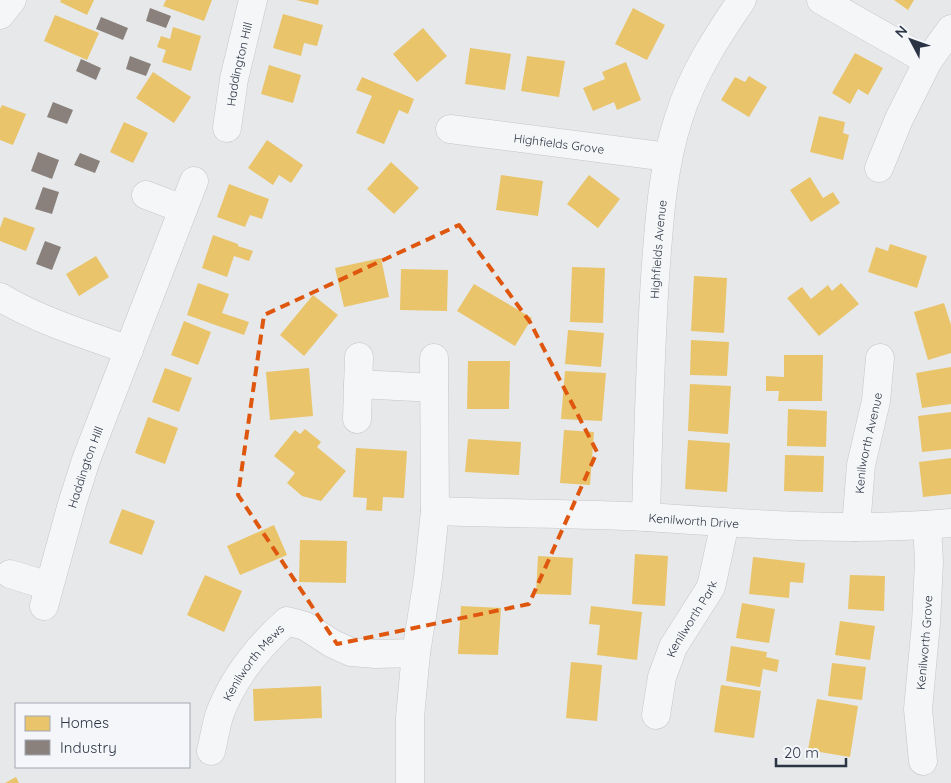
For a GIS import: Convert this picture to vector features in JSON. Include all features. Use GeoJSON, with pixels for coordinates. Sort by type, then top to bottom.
{"type":"FeatureCollection","features":[{"type":"Feature","properties":{"kind":"street"},"geometry":{"type":"LineString","coordinates":[[0,15],[12,0]]}},
{"type":"Feature","properties":{"kind":"street","name":"Haddington Hill"},"geometry":{"type":"LineString","coordinates":[[227,128],[234,78],[253,0]]}},
{"type":"Feature","properties":{"kind":"street","name":"Highfields Avenue"},"geometry":{"type":"LineString","coordinates":[[646,517],[650,357],[661,206],[668,157],[679,116],[697,73],[720,32],[742,0]]}},
{"type":"Feature","properties":{"kind":"street"},"geometry":{"type":"LineString","coordinates":[[821,0],[928,61]]}},
{"type":"Feature","properties":{"kind":"street"},"geometry":{"type":"LineString","coordinates":[[879,168],[898,119],[928,61],[951,29]]}},
{"type":"Feature","properties":{"kind":"street","name":"Highfields Grove"},"geometry":{"type":"LineString","coordinates":[[450,129],[668,157]]}},
{"type":"Feature","properties":{"kind":"street","name":"Haddington Hill"},"geometry":{"type":"LineString","coordinates":[[10,574],[46,596],[86,460],[194,181]]}},
{"type":"Feature","properties":{"kind":"street"},"geometry":{"type":"LineString","coordinates":[[146,195],[183,209]]}},
{"type":"Feature","properties":{"kind":"street"},"geometry":{"type":"LineString","coordinates":[[0,297],[53,324],[129,350]]}},
{"type":"Feature","properties":{"kind":"street"},"geometry":{"type":"LineString","coordinates":[[357,419],[359,357]]}},
{"type":"Feature","properties":{"kind":"street"},"geometry":{"type":"LineString","coordinates":[[410,783],[410,718],[416,653],[428,578],[435,511],[434,358]]}},
{"type":"Feature","properties":{"kind":"street","name":"Kenilworth Avenue"},"geometry":{"type":"LineString","coordinates":[[856,528],[861,465],[876,401],[880,358]]}},
{"type":"Feature","properties":{"kind":"street"},"geometry":{"type":"LineString","coordinates":[[358,384],[434,388]]}},
{"type":"Feature","properties":{"kind":"street","name":"Kenilworth Drive"},"geometry":{"type":"LineString","coordinates":[[435,511],[646,517],[725,523],[856,528],[939,524]]}},
{"type":"Feature","properties":{"kind":"street","name":"Kenilworth Park"},"geometry":{"type":"LineString","coordinates":[[656,715],[662,677],[673,647],[711,587],[725,523]]}},
{"type":"Feature","properties":{"kind":"street","name":"Kenilworth Grove"},"geometry":{"type":"LineString","coordinates":[[922,761],[918,709],[926,623],[929,562],[939,524]]}},
{"type":"Feature","properties":{"kind":"street","name":"Kenilworth Mews"},"geometry":{"type":"LineString","coordinates":[[211,751],[220,713],[238,678],[268,638],[287,621],[305,626],[333,644],[352,652],[376,654],[416,653]]}},
{"type":"Feature","properties":{"kind":"highlighted area"},"geometry":{"type":"Polygon","coordinates":[[[459,225],[530,322],[597,452],[529,604],[337,644],[238,495],[264,315],[459,225]]]}},
{"type":"Feature","properties":{"kind":"building: Homes"},"geometry":{"type":"Polygon","coordinates":[[[61,0],[94,0],[87,15],[60,2],[61,0]]]}},
{"type":"Feature","properties":{"kind":"building: Homes"},"geometry":{"type":"Polygon","coordinates":[[[166,0],[212,0],[204,21],[163,6],[166,0]]]}},
{"type":"Feature","properties":{"kind":"building: Homes"},"geometry":{"type":"Polygon","coordinates":[[[296,0],[319,0],[318,5],[296,0]]]}},
{"type":"Feature","properties":{"kind":"building: Homes"},"geometry":{"type":"Polygon","coordinates":[[[894,0],[914,0],[908,10],[894,0]]]}},
{"type":"Feature","properties":{"kind":"building: Homes"},"geometry":{"type":"Polygon","coordinates":[[[633,8],[665,25],[647,60],[615,44],[633,8]]]}},
{"type":"Feature","properties":{"kind":"building: Homes"},"geometry":{"type":"Polygon","coordinates":[[[283,14],[323,25],[317,46],[304,43],[301,56],[273,48],[283,14]]]}},
{"type":"Feature","properties":{"kind":"building: Homes"},"geometry":{"type":"Polygon","coordinates":[[[55,15],[99,33],[87,60],[44,41],[55,15]]]}},
{"type":"Feature","properties":{"kind":"building: Homes"},"geometry":{"type":"Polygon","coordinates":[[[173,27],[201,36],[191,71],[162,62],[166,50],[157,47],[161,36],[170,39],[173,27]]]}},
{"type":"Feature","properties":{"kind":"building: Homes"},"geometry":{"type":"Polygon","coordinates":[[[423,28],[447,56],[417,82],[393,54],[423,28]]]}},
{"type":"Feature","properties":{"kind":"building: Homes"},"geometry":{"type":"Polygon","coordinates":[[[470,48],[511,54],[505,90],[465,84],[470,48]]]}},
{"type":"Feature","properties":{"kind":"building: Homes"},"geometry":{"type":"Polygon","coordinates":[[[855,53],[883,68],[868,95],[858,89],[850,104],[832,93],[855,53]]]}},
{"type":"Feature","properties":{"kind":"building: Homes"},"geometry":{"type":"Polygon","coordinates":[[[527,56],[565,61],[559,97],[521,91],[527,56]]]}},
{"type":"Feature","properties":{"kind":"building: Homes"},"geometry":{"type":"Polygon","coordinates":[[[626,62],[641,100],[617,110],[614,102],[593,111],[583,88],[605,79],[602,72],[626,62]]]}},
{"type":"Feature","properties":{"kind":"building: Homes"},"geometry":{"type":"Polygon","coordinates":[[[269,65],[301,75],[293,103],[261,94],[269,65]]]}},
{"type":"Feature","properties":{"kind":"building: Homes"},"geometry":{"type":"Polygon","coordinates":[[[153,72],[191,97],[174,123],[136,98],[153,72]]]}},
{"type":"Feature","properties":{"kind":"building: Homes"},"geometry":{"type":"Polygon","coordinates":[[[749,76],[767,87],[749,117],[721,100],[735,77],[745,82],[749,76]]]}},
{"type":"Feature","properties":{"kind":"building: Homes"},"geometry":{"type":"Polygon","coordinates":[[[362,77],[414,99],[408,114],[399,110],[384,144],[356,133],[372,96],[356,90],[362,77]]]}},
{"type":"Feature","properties":{"kind":"building: Homes"},"geometry":{"type":"Polygon","coordinates":[[[2,105],[26,114],[13,145],[0,140],[0,109],[2,105]]]}},
{"type":"Feature","properties":{"kind":"building: Homes"},"geometry":{"type":"Polygon","coordinates":[[[819,116],[845,122],[843,133],[849,135],[843,160],[810,152],[819,116]]]}},
{"type":"Feature","properties":{"kind":"building: Homes"},"geometry":{"type":"Polygon","coordinates":[[[124,122],[148,133],[133,163],[110,152],[124,122]]]}},
{"type":"Feature","properties":{"kind":"building: Homes"},"geometry":{"type":"Polygon","coordinates":[[[267,140],[303,165],[291,183],[279,175],[273,185],[248,168],[267,140]]]}},
{"type":"Feature","properties":{"kind":"building: Homes"},"geometry":{"type":"Polygon","coordinates":[[[391,162],[419,188],[394,214],[367,189],[391,162]]]}},
{"type":"Feature","properties":{"kind":"building: Homes"},"geometry":{"type":"Polygon","coordinates":[[[501,175],[543,181],[538,216],[496,210],[501,175]]]}},
{"type":"Feature","properties":{"kind":"building: Homes"},"geometry":{"type":"Polygon","coordinates":[[[589,175],[620,199],[598,228],[567,204],[589,175]]]}},
{"type":"Feature","properties":{"kind":"building: Homes"},"geometry":{"type":"Polygon","coordinates":[[[810,177],[823,198],[833,192],[840,203],[811,222],[790,190],[810,177]]]}},
{"type":"Feature","properties":{"kind":"building: Homes"},"geometry":{"type":"Polygon","coordinates":[[[229,184],[269,199],[262,219],[250,215],[245,227],[217,217],[229,184]]]}},
{"type":"Feature","properties":{"kind":"building: Homes"},"geometry":{"type":"Polygon","coordinates":[[[4,217],[35,228],[26,251],[0,241],[0,228],[4,217]]]}},
{"type":"Feature","properties":{"kind":"building: Homes"},"geometry":{"type":"Polygon","coordinates":[[[213,235],[253,251],[249,261],[234,256],[227,277],[202,268],[213,235]]]}},
{"type":"Feature","properties":{"kind":"building: Homes"},"geometry":{"type":"Polygon","coordinates":[[[890,244],[927,256],[917,288],[868,272],[876,247],[888,251],[890,244]]]}},
{"type":"Feature","properties":{"kind":"building: Homes"},"geometry":{"type":"Polygon","coordinates":[[[96,256],[109,277],[79,296],[66,274],[96,256]]]}},
{"type":"Feature","properties":{"kind":"building: Homes"},"geometry":{"type":"Polygon","coordinates":[[[381,258],[389,297],[344,307],[335,268],[381,258]]]}},
{"type":"Feature","properties":{"kind":"building: Homes"},"geometry":{"type":"Polygon","coordinates":[[[572,267],[605,268],[603,323],[570,322],[572,267]]]}},
{"type":"Feature","properties":{"kind":"building: Homes"},"geometry":{"type":"Polygon","coordinates":[[[401,269],[448,270],[447,311],[400,310],[401,269]]]}},
{"type":"Feature","properties":{"kind":"building: Homes"},"geometry":{"type":"Polygon","coordinates":[[[694,276],[727,278],[724,333],[691,331],[694,276]]]}},
{"type":"Feature","properties":{"kind":"building: Homes"},"geometry":{"type":"Polygon","coordinates":[[[198,283],[229,294],[222,313],[249,322],[244,335],[187,315],[198,283]]]}},
{"type":"Feature","properties":{"kind":"building: Homes"},"geometry":{"type":"Polygon","coordinates":[[[841,283],[859,304],[819,336],[787,298],[802,287],[811,299],[828,285],[832,291],[841,283]]]}},
{"type":"Feature","properties":{"kind":"building: Homes"},"geometry":{"type":"Polygon","coordinates":[[[474,284],[532,318],[515,346],[457,311],[474,284]]]}},
{"type":"Feature","properties":{"kind":"building: Homes"},"geometry":{"type":"Polygon","coordinates":[[[313,295],[338,315],[304,356],[280,335],[313,295]]]}},
{"type":"Feature","properties":{"kind":"building: Homes"},"geometry":{"type":"Polygon","coordinates":[[[944,303],[951,325],[951,353],[928,360],[914,312],[944,303]]]}},
{"type":"Feature","properties":{"kind":"building: Homes"},"geometry":{"type":"Polygon","coordinates":[[[184,321],[211,332],[198,365],[171,355],[184,321]]]}},
{"type":"Feature","properties":{"kind":"building: Homes"},"geometry":{"type":"Polygon","coordinates":[[[568,330],[604,333],[601,367],[565,364],[568,330]]]}},
{"type":"Feature","properties":{"kind":"building: Homes"},"geometry":{"type":"Polygon","coordinates":[[[691,340],[729,342],[727,376],[690,375],[691,340]]]}},
{"type":"Feature","properties":{"kind":"building: Homes"},"geometry":{"type":"Polygon","coordinates":[[[784,355],[823,355],[822,401],[778,401],[779,391],[766,391],[766,376],[784,377],[784,355]]]}},
{"type":"Feature","properties":{"kind":"building: Homes"},"geometry":{"type":"Polygon","coordinates":[[[468,361],[510,361],[509,409],[467,409],[468,361]]]}},
{"type":"Feature","properties":{"kind":"building: Homes"},"geometry":{"type":"Polygon","coordinates":[[[951,367],[951,404],[922,408],[916,373],[951,367]]]}},
{"type":"Feature","properties":{"kind":"building: Homes"},"geometry":{"type":"Polygon","coordinates":[[[165,368],[192,378],[179,412],[152,402],[165,368]]]}},
{"type":"Feature","properties":{"kind":"building: Homes"},"geometry":{"type":"Polygon","coordinates":[[[309,368],[313,416],[270,420],[266,372],[309,368]]]}},
{"type":"Feature","properties":{"kind":"building: Homes"},"geometry":{"type":"Polygon","coordinates":[[[565,371],[606,373],[602,421],[561,419],[565,371]]]}},
{"type":"Feature","properties":{"kind":"building: Homes"},"geometry":{"type":"Polygon","coordinates":[[[690,384],[731,386],[728,434],[688,431],[690,384]]]}},
{"type":"Feature","properties":{"kind":"building: Homes"},"geometry":{"type":"Polygon","coordinates":[[[788,409],[827,411],[826,447],[787,446],[788,409]]]}},
{"type":"Feature","properties":{"kind":"building: Homes"},"geometry":{"type":"Polygon","coordinates":[[[951,412],[951,449],[922,452],[918,416],[951,412]]]}},
{"type":"Feature","properties":{"kind":"building: Homes"},"geometry":{"type":"Polygon","coordinates":[[[148,417],[178,428],[165,464],[135,453],[148,417]]]}},
{"type":"Feature","properties":{"kind":"building: Homes"},"geometry":{"type":"Polygon","coordinates":[[[305,429],[321,442],[317,447],[346,471],[321,501],[302,496],[287,483],[295,473],[274,456],[295,430],[300,434],[305,429]]]}},
{"type":"Feature","properties":{"kind":"building: Homes"},"geometry":{"type":"Polygon","coordinates":[[[564,430],[594,432],[590,485],[560,483],[564,430]]]}},
{"type":"Feature","properties":{"kind":"building: Homes"},"geometry":{"type":"Polygon","coordinates":[[[468,439],[521,442],[519,475],[465,472],[468,439]]]}},
{"type":"Feature","properties":{"kind":"building: Homes"},"geometry":{"type":"Polygon","coordinates":[[[688,440],[730,443],[727,492],[685,489],[688,440]]]}},
{"type":"Feature","properties":{"kind":"building: Homes"},"geometry":{"type":"Polygon","coordinates":[[[356,448],[407,451],[404,498],[383,497],[382,511],[366,510],[367,498],[353,497],[356,448]]]}},
{"type":"Feature","properties":{"kind":"building: Homes"},"geometry":{"type":"Polygon","coordinates":[[[785,455],[824,456],[823,492],[784,491],[785,455]]]}},
{"type":"Feature","properties":{"kind":"building: Homes"},"geometry":{"type":"Polygon","coordinates":[[[951,458],[951,494],[923,497],[919,462],[951,458]]]}},
{"type":"Feature","properties":{"kind":"building: Homes"},"geometry":{"type":"Polygon","coordinates":[[[122,509],[155,521],[142,555],[109,543],[122,509]]]}},
{"type":"Feature","properties":{"kind":"building: Homes"},"geometry":{"type":"Polygon","coordinates":[[[274,525],[287,555],[240,575],[227,546],[274,525]]]}},
{"type":"Feature","properties":{"kind":"building: Homes"},"geometry":{"type":"Polygon","coordinates":[[[300,540],[347,541],[346,583],[299,582],[300,540]]]}},
{"type":"Feature","properties":{"kind":"building: Homes"},"geometry":{"type":"Polygon","coordinates":[[[635,554],[668,556],[665,606],[632,604],[635,554]]]}},
{"type":"Feature","properties":{"kind":"building: Homes"},"geometry":{"type":"Polygon","coordinates":[[[538,556],[573,558],[571,595],[536,594],[538,556]]]}},
{"type":"Feature","properties":{"kind":"building: Homes"},"geometry":{"type":"Polygon","coordinates":[[[753,557],[805,563],[803,583],[790,582],[789,598],[749,594],[753,557]]]}},
{"type":"Feature","properties":{"kind":"building: Homes"},"geometry":{"type":"Polygon","coordinates":[[[205,575],[242,591],[224,632],[187,615],[205,575]]]}},
{"type":"Feature","properties":{"kind":"building: Homes"},"geometry":{"type":"Polygon","coordinates":[[[850,575],[885,576],[884,611],[848,609],[850,575]]]}},
{"type":"Feature","properties":{"kind":"building: Homes"},"geometry":{"type":"Polygon","coordinates":[[[742,603],[775,609],[769,643],[736,638],[742,603]]]}},
{"type":"Feature","properties":{"kind":"building: Homes"},"geometry":{"type":"Polygon","coordinates":[[[461,606],[501,608],[498,655],[458,654],[461,606]]]}},
{"type":"Feature","properties":{"kind":"building: Homes"},"geometry":{"type":"Polygon","coordinates":[[[591,606],[642,612],[637,660],[597,655],[600,625],[589,624],[591,606]]]}},
{"type":"Feature","properties":{"kind":"building: Homes"},"geometry":{"type":"Polygon","coordinates":[[[840,621],[875,626],[870,660],[835,655],[840,621]]]}},
{"type":"Feature","properties":{"kind":"building: Homes"},"geometry":{"type":"Polygon","coordinates":[[[731,646],[767,652],[766,657],[779,660],[777,672],[763,669],[760,687],[726,681],[731,646]]]}},
{"type":"Feature","properties":{"kind":"building: Homes"},"geometry":{"type":"Polygon","coordinates":[[[571,662],[602,665],[597,721],[566,718],[571,662]]]}},
{"type":"Feature","properties":{"kind":"building: Homes"},"geometry":{"type":"Polygon","coordinates":[[[832,663],[866,667],[862,700],[828,696],[832,663]]]}},
{"type":"Feature","properties":{"kind":"building: Homes"},"geometry":{"type":"Polygon","coordinates":[[[721,685],[761,691],[754,738],[714,732],[721,685]]]}},
{"type":"Feature","properties":{"kind":"building: Homes"},"geometry":{"type":"Polygon","coordinates":[[[321,686],[322,718],[254,721],[253,689],[321,686]]]}},
{"type":"Feature","properties":{"kind":"building: Homes"},"geometry":{"type":"Polygon","coordinates":[[[817,699],[858,706],[850,757],[808,750],[817,699]]]}},
{"type":"Feature","properties":{"kind":"building: Homes"},"geometry":{"type":"Polygon","coordinates":[[[16,777],[19,783],[5,783],[16,777]]]}},
{"type":"Feature","properties":{"kind":"building: Industry"},"geometry":{"type":"Polygon","coordinates":[[[150,8],[171,16],[166,28],[146,21],[150,8]]]}},
{"type":"Feature","properties":{"kind":"building: Industry"},"geometry":{"type":"Polygon","coordinates":[[[101,17],[128,28],[123,40],[96,29],[101,17]]]}},
{"type":"Feature","properties":{"kind":"building: Industry"},"geometry":{"type":"Polygon","coordinates":[[[130,56],[151,64],[146,76],[126,69],[130,56]]]}},
{"type":"Feature","properties":{"kind":"building: Industry"},"geometry":{"type":"Polygon","coordinates":[[[81,59],[101,68],[96,80],[76,71],[81,59]]]}},
{"type":"Feature","properties":{"kind":"building: Industry"},"geometry":{"type":"Polygon","coordinates":[[[53,102],[73,110],[67,124],[47,117],[53,102]]]}},
{"type":"Feature","properties":{"kind":"building: Industry"},"geometry":{"type":"Polygon","coordinates":[[[38,152],[59,160],[52,179],[31,171],[38,152]]]}},
{"type":"Feature","properties":{"kind":"building: Industry"},"geometry":{"type":"Polygon","coordinates":[[[80,153],[100,161],[95,173],[74,165],[80,153]]]}},
{"type":"Feature","properties":{"kind":"building: Industry"},"geometry":{"type":"Polygon","coordinates":[[[43,187],[59,192],[52,214],[35,209],[43,187]]]}},
{"type":"Feature","properties":{"kind":"building: Industry"},"geometry":{"type":"Polygon","coordinates":[[[45,241],[61,247],[52,270],[36,264],[45,241]]]}}]}
